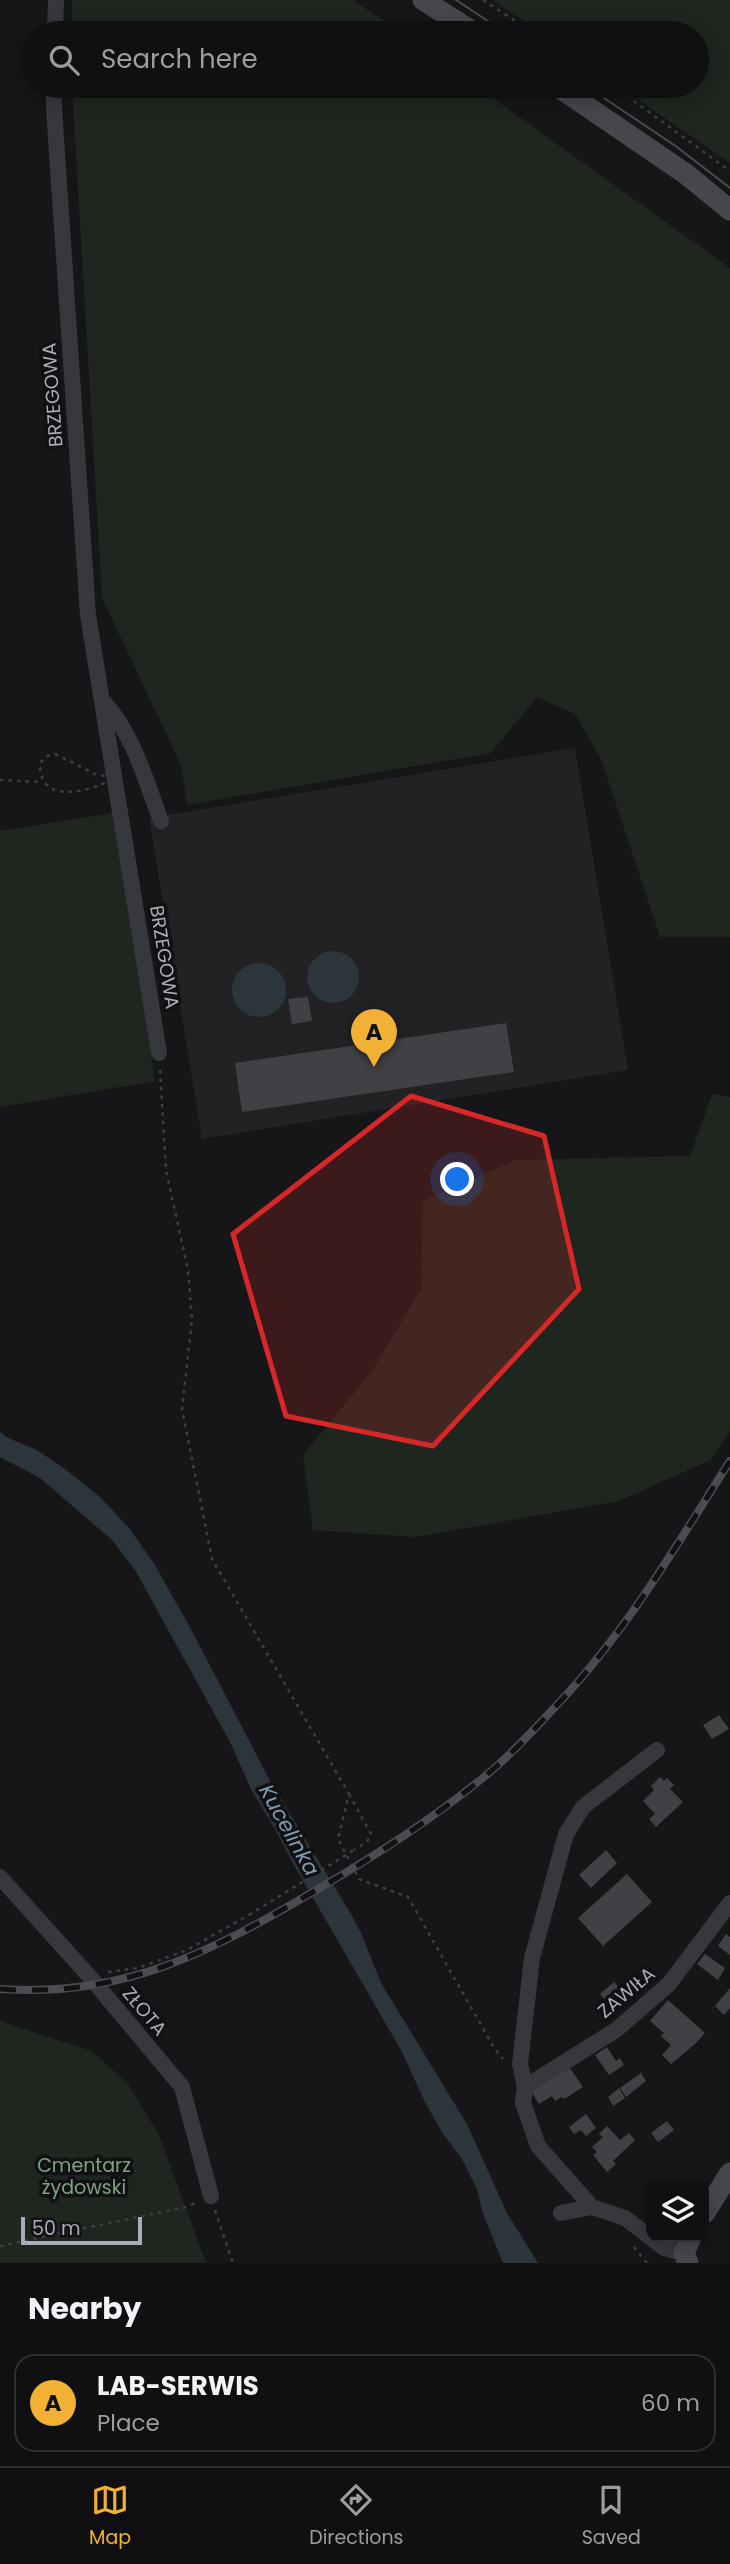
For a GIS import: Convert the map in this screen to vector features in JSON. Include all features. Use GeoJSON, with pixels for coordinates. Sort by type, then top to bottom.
{"type":"FeatureCollection","features":[{"type":"Feature","properties":{"kind":"street"},"geometry":{"type":"LineString","coordinates":[[55,21],[56,0]]}},
{"type":"Feature","properties":{"kind":"street"},"geometry":{"type":"LineString","coordinates":[[423,0],[456,21]]}},
{"type":"Feature","properties":{"kind":"street","name":"BRZEGOWA"},"geometry":{"type":"LineString","coordinates":[[54,98],[88,615],[159,1053]]}},
{"type":"Feature","properties":{"kind":"street"},"geometry":{"type":"LineString","coordinates":[[575,98],[687,174],[730,210]]}},
{"type":"Feature","properties":{"kind":"street","name":"BRZEGOWA"},"geometry":{"type":"LineString","coordinates":[[103,701],[116,715],[135,748],[160,821]]}},
{"type":"Feature","properties":{"kind":"street"},"geometry":{"type":"LineString","coordinates":[[592,2207],[538,2146],[523,2103],[525,2087],[520,2064],[532,1958],[566,1834],[583,1807],[657,1750]]}},
{"type":"Feature","properties":{"kind":"street","name":"ZŁOTA"},"geometry":{"type":"LineString","coordinates":[[0,1877],[90,1977],[182,2087],[211,2196]]}},
{"type":"Feature","properties":{"kind":"street","name":"ZAWIŁA"},"geometry":{"type":"LineString","coordinates":[[525,2087],[616,2030],[669,1984],[730,1903]]}},
{"type":"Feature","properties":{"kind":"street"},"geometry":{"type":"LineString","coordinates":[[709,2206],[730,2173]]}},
{"type":"Feature","properties":{"kind":"street"},"geometry":{"type":"LineString","coordinates":[[561,2213],[592,2207],[625,2218],[664,2248],[688,2251]]}},
{"type":"Feature","properties":{"kind":"path"},"geometry":{"type":"LineString","coordinates":[[483,0],[515,21]]}},
{"type":"Feature","properties":{"kind":"path"},"geometry":{"type":"LineString","coordinates":[[630,98],[730,171]]}},
{"type":"Feature","properties":{"kind":"path"},"geometry":{"type":"LineString","coordinates":[[43,782],[40,777],[40,763],[47,756],[55,754],[95,774],[115,778]]}},
{"type":"Feature","properties":{"kind":"path"},"geometry":{"type":"LineString","coordinates":[[0,780],[43,782],[61,791],[75,792],[97,788],[115,778]]}},
{"type":"Feature","properties":{"kind":"path"},"geometry":{"type":"LineString","coordinates":[[90,1977],[118,1969],[138,1968],[187,1950],[250,1915],[367,1842],[371,1834],[212,1559],[182,1409],[192,1319],[188,1270],[166,1170],[159,1053]]}},
{"type":"Feature","properties":{"kind":"path"},"geometry":{"type":"LineString","coordinates":[[349,1794],[338,1839],[359,1880],[408,1897],[493,2046],[525,2087]]}},
{"type":"Feature","properties":{"kind":"path"},"geometry":{"type":"LineString","coordinates":[[0,2246],[186,2207],[211,2196],[233,2263]]}},
{"type":"Feature","properties":{"kind":"highlighted area"},"geometry":{"type":"Polygon","coordinates":[[[411,1096],[544,1136],[579,1289],[433,1446],[286,1416],[233,1234],[411,1096]]]}},
{"type":"Feature","properties":{"kind":"shaded area"},"geometry":{"type":"Polygon","coordinates":[[[575,748],[628,1070],[202,1139],[149,818],[575,748]]]}},
{"type":"Feature","properties":{"kind":"green space"},"geometry":{"type":"Polygon","coordinates":[[[72,0],[353,0],[384,21],[72,21],[72,0]]]}},
{"type":"Feature","properties":{"kind":"green space"},"geometry":{"type":"Polygon","coordinates":[[[493,0],[730,0],[730,163],[635,98],[709,98],[709,21],[524,21],[493,0]]]}},
{"type":"Feature","properties":{"kind":"green space"},"geometry":{"type":"Polygon","coordinates":[[[73,98],[493,98],[730,268],[730,937],[660,937],[601,759],[575,714],[537,697],[491,753],[187,805],[181,765],[102,598],[73,98]]]}},
{"type":"Feature","properties":{"kind":"green space"},"geometry":{"type":"Polygon","coordinates":[[[113,813],[155,1081],[0,1107],[0,831],[113,813]]]}},
{"type":"Feature","properties":{"kind":"green space"},"geometry":{"type":"Polygon","coordinates":[[[712,1094],[730,1097],[730,1431],[711,1460],[619,1501],[416,1537],[313,1530],[303,1455],[372,1371],[421,1289],[423,1201],[516,1160],[690,1156],[712,1094]]]}},
{"type":"Feature","properties":{"kind":"green space","name":"Cmentarz żydowski"},"geometry":{"type":"Polygon","coordinates":[[[0,2021],[92,2051],[128,2084],[159,2135],[206,2263],[0,2263],[0,2021]]]}},
{"type":"Feature","properties":{"kind":"water"},"geometry":{"type":"Polygon","coordinates":[[[333,951],[343,953],[351,959],[357,967],[357,987],[351,995],[343,1001],[333,1003],[323,1001],[315,995],[309,987],[307,977],[309,967],[315,959],[323,953],[333,951]]]}},
{"type":"Feature","properties":{"kind":"water"},"geometry":{"type":"Polygon","coordinates":[[[259,963],[278,971],[286,990],[278,1009],[259,1017],[240,1009],[232,990],[240,971],[259,963]]]}},
{"type":"Feature","properties":{"kind":"water","name":"Kucelinka"},"geometry":{"type":"Polygon","coordinates":[[[0,1432],[37,1450],[100,1497],[129,1528],[155,1565],[270,1781],[351,1914],[381,1983],[467,2124],[507,2213],[538,2263],[503,2263],[483,2214],[477,2189],[462,2159],[441,2131],[401,2050],[251,1789],[230,1742],[135,1570],[112,1540],[40,1478],[0,1457],[0,1432]]]}},
{"type":"Feature","properties":{"kind":"building"},"geometry":{"type":"Polygon","coordinates":[[[308,997],[312,1021],[292,1024],[288,999],[308,997]]]}},
{"type":"Feature","properties":{"kind":"building"},"geometry":{"type":"Polygon","coordinates":[[[506,1023],[514,1072],[242,1112],[235,1063],[506,1023]]]}},
{"type":"Feature","properties":{"kind":"building"},"geometry":{"type":"Polygon","coordinates":[[[719,1715],[729,1729],[712,1739],[703,1725],[719,1715]]]}},
{"type":"Feature","properties":{"kind":"building"},"geometry":{"type":"Polygon","coordinates":[[[660,1777],[664,1781],[667,1778],[674,1785],[670,1789],[683,1802],[656,1827],[649,1819],[655,1814],[643,1801],[654,1790],[651,1786],[660,1777]]]}},
{"type":"Feature","properties":{"kind":"building"},"geometry":{"type":"Polygon","coordinates":[[[606,1850],[617,1863],[591,1888],[579,1875],[606,1850]]]}},
{"type":"Feature","properties":{"kind":"building"},"geometry":{"type":"Polygon","coordinates":[[[627,1874],[652,1902],[603,1946],[578,1918],[627,1874]]]}},
{"type":"Feature","properties":{"kind":"building"},"geometry":{"type":"Polygon","coordinates":[[[726,1934],[730,1937],[730,1955],[718,1946],[726,1934]]]}},
{"type":"Feature","properties":{"kind":"building"},"geometry":{"type":"Polygon","coordinates":[[[705,1954],[725,1968],[718,1980],[697,1964],[705,1954]]]}},
{"type":"Feature","properties":{"kind":"building"},"geometry":{"type":"Polygon","coordinates":[[[614,1982],[627,1997],[613,2009],[600,1994],[614,1982]]]}},
{"type":"Feature","properties":{"kind":"building"},"geometry":{"type":"Polygon","coordinates":[[[730,1988],[730,2008],[724,2015],[715,2006],[730,1988]]]}},
{"type":"Feature","properties":{"kind":"building"},"geometry":{"type":"Polygon","coordinates":[[[668,2000],[705,2033],[671,2064],[662,2055],[671,2045],[661,2036],[664,2033],[650,2021],[668,2000]]]}},
{"type":"Feature","properties":{"kind":"building"},"geometry":{"type":"Polygon","coordinates":[[[607,2047],[616,2061],[620,2058],[624,2065],[609,2075],[595,2055],[607,2047]]]}},
{"type":"Feature","properties":{"kind":"building"},"geometry":{"type":"Polygon","coordinates":[[[569,2067],[583,2087],[564,2099],[562,2097],[555,2101],[552,2096],[539,2104],[531,2091],[569,2067]]]}},
{"type":"Feature","properties":{"kind":"building"},"geometry":{"type":"Polygon","coordinates":[[[641,2073],[646,2081],[626,2097],[620,2088],[641,2073]]]}},
{"type":"Feature","properties":{"kind":"building"},"geometry":{"type":"Polygon","coordinates":[[[619,2088],[625,2098],[613,2106],[608,2097],[619,2088]]]}},
{"type":"Feature","properties":{"kind":"building"},"geometry":{"type":"Polygon","coordinates":[[[586,2114],[596,2128],[586,2136],[581,2130],[574,2134],[569,2127],[586,2114]]]}},
{"type":"Feature","properties":{"kind":"building"},"geometry":{"type":"Polygon","coordinates":[[[667,2121],[674,2130],[658,2142],[651,2133],[667,2121]]]}},
{"type":"Feature","properties":{"kind":"building"},"geometry":{"type":"Polygon","coordinates":[[[607,2126],[620,2140],[629,2133],[635,2140],[613,2161],[616,2164],[607,2172],[593,2155],[597,2152],[592,2147],[603,2137],[599,2134],[607,2126]]]}},
{"type":"Feature","properties":{"kind":"tram line"},"geometry":{"type":"LineString","coordinates":[[456,0],[488,21]]}},
{"type":"Feature","properties":{"kind":"tram line"},"geometry":{"type":"LineString","coordinates":[[604,98],[677,147],[730,188]]}},
{"type":"Feature","properties":{"kind":"railway"},"geometry":{"type":"LineString","coordinates":[[0,1989],[44,1990],[86,1986],[126,1978],[201,1951],[238,1934],[335,1879],[443,1809],[503,1761],[604,1650],[649,1588],[730,1461]]}},
{"type":"Feature","properties":{"kind":"place","name":"LAB-SERWIS"},"geometry":{"type":"Point","coordinates":[374,1067]}}]}
